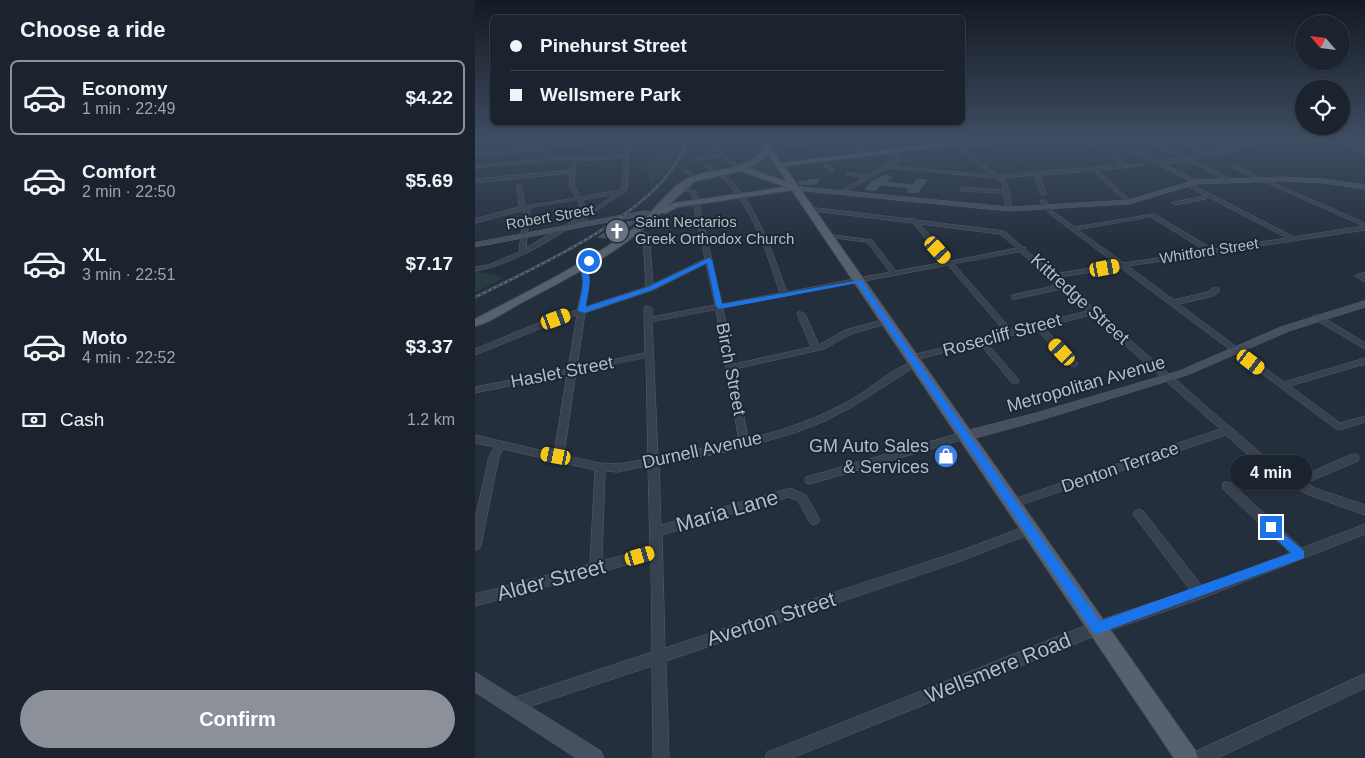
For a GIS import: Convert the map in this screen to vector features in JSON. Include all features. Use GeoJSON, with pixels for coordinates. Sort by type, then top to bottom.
{"type":"FeatureCollection","features":[{"type":"Feature","properties":{"kind":"main road"},"geometry":{"type":"LineString","coordinates":[[475,323],[581,266],[636,231],[655,216],[681,189],[694,179],[717,174]]}},
{"type":"Feature","properties":{"kind":"main road"},"geometry":{"type":"LineString","coordinates":[[757,174],[794,188]]}},
{"type":"Feature","properties":{"kind":"main road"},"geometry":{"type":"LineString","coordinates":[[772,180],[783,179],[786,176],[1187,758]]}},
{"type":"Feature","properties":{"kind":"main road"},"geometry":{"type":"LineString","coordinates":[[644,214],[669,203],[696,202],[794,188]]}},
{"type":"Feature","properties":{"kind":"main road"},"geometry":{"type":"LineString","coordinates":[[655,216],[669,203]]}},
{"type":"Feature","properties":{"kind":"street"},"geometry":{"type":"LineString","coordinates":[[475,181],[540,174]]}},
{"type":"Feature","properties":{"kind":"street"},"geometry":{"type":"LineString","coordinates":[[572,174],[570,180],[571,189],[580,200],[586,225]]}},
{"type":"Feature","properties":{"kind":"street"},"geometry":{"type":"LineString","coordinates":[[475,269],[484,269],[522,252],[564,229],[625,188],[626,174]]}},
{"type":"Feature","properties":{"kind":"street"},"geometry":{"type":"LineString","coordinates":[[692,174],[694,179]]}},
{"type":"Feature","properties":{"kind":"street"},"geometry":{"type":"LineString","coordinates":[[720,174],[734,184],[741,195],[761,234],[783,294]]}},
{"type":"Feature","properties":{"kind":"street"},"geometry":{"type":"LineString","coordinates":[[853,174],[868,178]]}},
{"type":"Feature","properties":{"kind":"street"},"geometry":{"type":"LineString","coordinates":[[842,192],[875,174]]}},
{"type":"Feature","properties":{"kind":"street"},"geometry":{"type":"LineString","coordinates":[[962,174],[999,178],[1033,174]]}},
{"type":"Feature","properties":{"kind":"street"},"geometry":{"type":"LineString","coordinates":[[994,174],[1004,182],[1009,209]]}},
{"type":"Feature","properties":{"kind":"street"},"geometry":{"type":"LineString","coordinates":[[1037,174],[1043,193]]}},
{"type":"Feature","properties":{"kind":"street"},"geometry":{"type":"LineString","coordinates":[[1100,174],[1129,202]]}},
{"type":"Feature","properties":{"kind":"street"},"geometry":{"type":"LineString","coordinates":[[1180,174],[1196,182]]}},
{"type":"Feature","properties":{"kind":"street"},"geometry":{"type":"LineString","coordinates":[[1218,174],[1232,181]]}},
{"type":"Feature","properties":{"kind":"street"},"geometry":{"type":"LineString","coordinates":[[1251,174],[1365,226]]}},
{"type":"Feature","properties":{"kind":"street"},"geometry":{"type":"LineString","coordinates":[[794,188],[1009,209],[1129,202],[1196,182],[1324,181],[1365,187]]}},
{"type":"Feature","properties":{"kind":"street"},"geometry":{"type":"LineString","coordinates":[[1184,185],[1204,198],[1285,240]]}},
{"type":"Feature","properties":{"kind":"street"},"geometry":{"type":"LineString","coordinates":[[1184,185],[1293,239]]}},
{"type":"Feature","properties":{"kind":"street"},"geometry":{"type":"LineString","coordinates":[[519,186],[524,208],[522,252]]}},
{"type":"Feature","properties":{"kind":"street"},"geometry":{"type":"LineString","coordinates":[[681,189],[693,190],[696,202]]}},
{"type":"Feature","properties":{"kind":"street"},"geometry":{"type":"LineString","coordinates":[[962,189],[1006,192]]}},
{"type":"Feature","properties":{"kind":"street"},"geometry":{"type":"LineString","coordinates":[[475,221],[524,208],[620,192]]}},
{"type":"Feature","properties":{"kind":"street"},"geometry":{"type":"LineString","coordinates":[[1175,203],[1204,198]]}},
{"type":"Feature","properties":{"kind":"street"},"geometry":{"type":"LineString","coordinates":[[1043,201],[1047,208],[1121,265],[1339,427],[1365,419]]}},
{"type":"Feature","properties":{"kind":"street","name":"Birch Street"},"geometry":{"type":"LineString","coordinates":[[696,202],[719,306],[744,443]]}},
{"type":"Feature","properties":{"kind":"street","name":"Kittredge Street"},"geometry":{"type":"LineString","coordinates":[[808,209],[1001,231],[1024,249],[1268,466],[1313,492],[1365,510]]}},
{"type":"Feature","properties":{"kind":"street","name":"Robert Street"},"geometry":{"type":"LineString","coordinates":[[629,218],[644,214],[655,216]]}},
{"type":"Feature","properties":{"kind":"street"},"geometry":{"type":"LineString","coordinates":[[845,220],[851,214]]}},
{"type":"Feature","properties":{"kind":"street"},"geometry":{"type":"LineString","coordinates":[[1073,228],[1152,215],[1211,251]]}},
{"type":"Feature","properties":{"kind":"street","name":"Robert Street"},"geometry":{"type":"LineString","coordinates":[[475,245],[629,218],[655,216]]}},
{"type":"Feature","properties":{"kind":"street"},"geometry":{"type":"LineString","coordinates":[[913,220],[1010,333]]}},
{"type":"Feature","properties":{"kind":"street","name":"Whitford Street"},"geometry":{"type":"LineString","coordinates":[[1053,276],[1365,226]]}},
{"type":"Feature","properties":{"kind":"street"},"geometry":{"type":"LineString","coordinates":[[636,231],[646,234],[650,288]]}},
{"type":"Feature","properties":{"kind":"street"},"geometry":{"type":"LineString","coordinates":[[827,236],[868,240],[895,274]]}},
{"type":"Feature","properties":{"kind":"street"},"geometry":{"type":"LineString","coordinates":[[650,320],[1024,249]]}},
{"type":"Feature","properties":{"kind":"street"},"geometry":{"type":"LineString","coordinates":[[475,352],[546,323],[650,288],[709,260]]}},
{"type":"Feature","properties":{"kind":"street"},"geometry":{"type":"LineString","coordinates":[[556,456],[560,447],[587,280],[585,270],[581,266]]}},
{"type":"Feature","properties":{"kind":"street"},"geometry":{"type":"LineString","coordinates":[[1365,276],[1358,276],[1365,280]]}},
{"type":"Feature","properties":{"kind":"street"},"geometry":{"type":"LineString","coordinates":[[1015,297],[1064,286]]}},
{"type":"Feature","properties":{"kind":"street"},"geometry":{"type":"LineString","coordinates":[[1173,303],[1210,294],[1215,290]]}},
{"type":"Feature","properties":{"kind":"street","name":"Metropolitan Avenue"},"geometry":{"type":"LineString","coordinates":[[811,480],[1037,417],[1169,377],[1317,317],[1363,306]]}},
{"type":"Feature","properties":{"kind":"street"},"geometry":{"type":"LineString","coordinates":[[648,308],[650,320],[649,355],[657,532],[655,552],[661,758]]}},
{"type":"Feature","properties":{"kind":"street","name":"Rosecliff Street"},"geometry":{"type":"LineString","coordinates":[[913,361],[1010,333],[1093,312]]}},
{"type":"Feature","properties":{"kind":"street"},"geometry":{"type":"LineString","coordinates":[[801,314],[816,348]]}},
{"type":"Feature","properties":{"kind":"street"},"geometry":{"type":"LineString","coordinates":[[1317,317],[1365,347]]}},
{"type":"Feature","properties":{"kind":"street"},"geometry":{"type":"LineString","coordinates":[[731,367],[816,348],[848,332],[886,321]]}},
{"type":"Feature","properties":{"kind":"street"},"geometry":{"type":"LineString","coordinates":[[1038,326],[1074,364]]}},
{"type":"Feature","properties":{"kind":"street"},"geometry":{"type":"LineString","coordinates":[[981,341],[1015,381]]}},
{"type":"Feature","properties":{"kind":"street","name":"Haslet Street"},"geometry":{"type":"LineString","coordinates":[[475,390],[649,355]]}},
{"type":"Feature","properties":{"kind":"street","name":"Durnell Avenue"},"geometry":{"type":"LineString","coordinates":[[475,439],[600,467],[617,468],[777,435],[848,406],[907,367],[913,361]]}},
{"type":"Feature","properties":{"kind":"street"},"geometry":{"type":"LineString","coordinates":[[1283,385],[1365,361]]}},
{"type":"Feature","properties":{"kind":"street","name":"Denton Terrace"},"geometry":{"type":"LineString","coordinates":[[1012,504],[1229,430]]}},
{"type":"Feature","properties":{"kind":"street"},"geometry":{"type":"LineString","coordinates":[[475,545],[494,457],[500,445]]}},
{"type":"Feature","properties":{"kind":"street"},"geometry":{"type":"LineString","coordinates":[[1296,483],[1354,458]]}},
{"type":"Feature","properties":{"kind":"street"},"geometry":{"type":"LineString","coordinates":[[595,569],[600,467]]}},
{"type":"Feature","properties":{"kind":"street"},"geometry":{"type":"LineString","coordinates":[[1227,486],[1301,554]]}},
{"type":"Feature","properties":{"kind":"street","name":"Maria Lane"},"geometry":{"type":"LineString","coordinates":[[657,532],[790,492],[802,498],[814,520]]}},
{"type":"Feature","properties":{"kind":"street"},"geometry":{"type":"LineString","coordinates":[[1139,514],[1200,592]]}},
{"type":"Feature","properties":{"kind":"street","name":"Wellsmere Road"},"geometry":{"type":"LineString","coordinates":[[773,758],[1097,628],[1200,592],[1365,529]]}},
{"type":"Feature","properties":{"kind":"street","name":"Averton Street"},"geometry":{"type":"LineString","coordinates":[[512,705],[958,557],[1029,530]]}},
{"type":"Feature","properties":{"kind":"street","name":"Alder Street"},"geometry":{"type":"LineString","coordinates":[[475,600],[655,552]]}},
{"type":"Feature","properties":{"kind":"street"},"geometry":{"type":"LineString","coordinates":[[475,681],[594,758]]}},
{"type":"Feature","properties":{"kind":"street"},"geometry":{"type":"LineString","coordinates":[[1201,758],[1365,681]]}},
{"type":"Feature","properties":{"kind":"green space"},"geometry":{"type":"Polygon","coordinates":[[[648,174],[662,174],[654,185],[650,185],[648,174]]]}},
{"type":"Feature","properties":{"kind":"green space"},"geometry":{"type":"Polygon","coordinates":[[[765,174],[779,174],[781,178],[777,179],[765,174]]]}},
{"type":"Feature","properties":{"kind":"green space"},"geometry":{"type":"Polygon","coordinates":[[[475,271],[505,278],[475,292],[475,271]]]}},
{"type":"Feature","properties":{"kind":"building"},"geometry":{"type":"Polygon","coordinates":[[[883,174],[895,177],[887,181],[912,184],[917,178],[929,179],[918,194],[905,193],[908,189],[880,186],[876,192],[863,190],[871,181],[883,174]]]}},
{"type":"Feature","properties":{"kind":"building"},"geometry":{"type":"Polygon","coordinates":[[[821,177],[819,183],[813,186],[799,185],[797,181],[821,177]]]}},
{"type":"Feature","properties":{"kind":"building","name":"Saint Nectarios Greek Orthodox Church"},"geometry":{"type":"Polygon","coordinates":[[[641,219],[613,240],[595,238],[619,222],[641,219]]]}},
{"type":"Feature","properties":{"kind":"railway"},"geometry":{"type":"LineString","coordinates":[[475,297],[555,257],[613,223],[638,204],[660,184],[667,174]]}},
{"type":"Feature","properties":{"kind":"place","name":"Saint Nectarios Greek Orthodox Church"},"geometry":{"type":"Point","coordinates":[617,231]}},
{"type":"Feature","properties":{"kind":"place","name":"GM Auto Sales & Services"},"geometry":{"type":"Point","coordinates":[946,456]}},
{"type":"Feature","properties":{"kind":"route"},"geometry":{"type":"LineString","coordinates":[[589,261],[581,266],[585,269],[587,280],[581,311],[607,304],[650,288],[709,260],[719,306],[859,281],[1097,628],[1301,554],[1271,527]]}}]}
